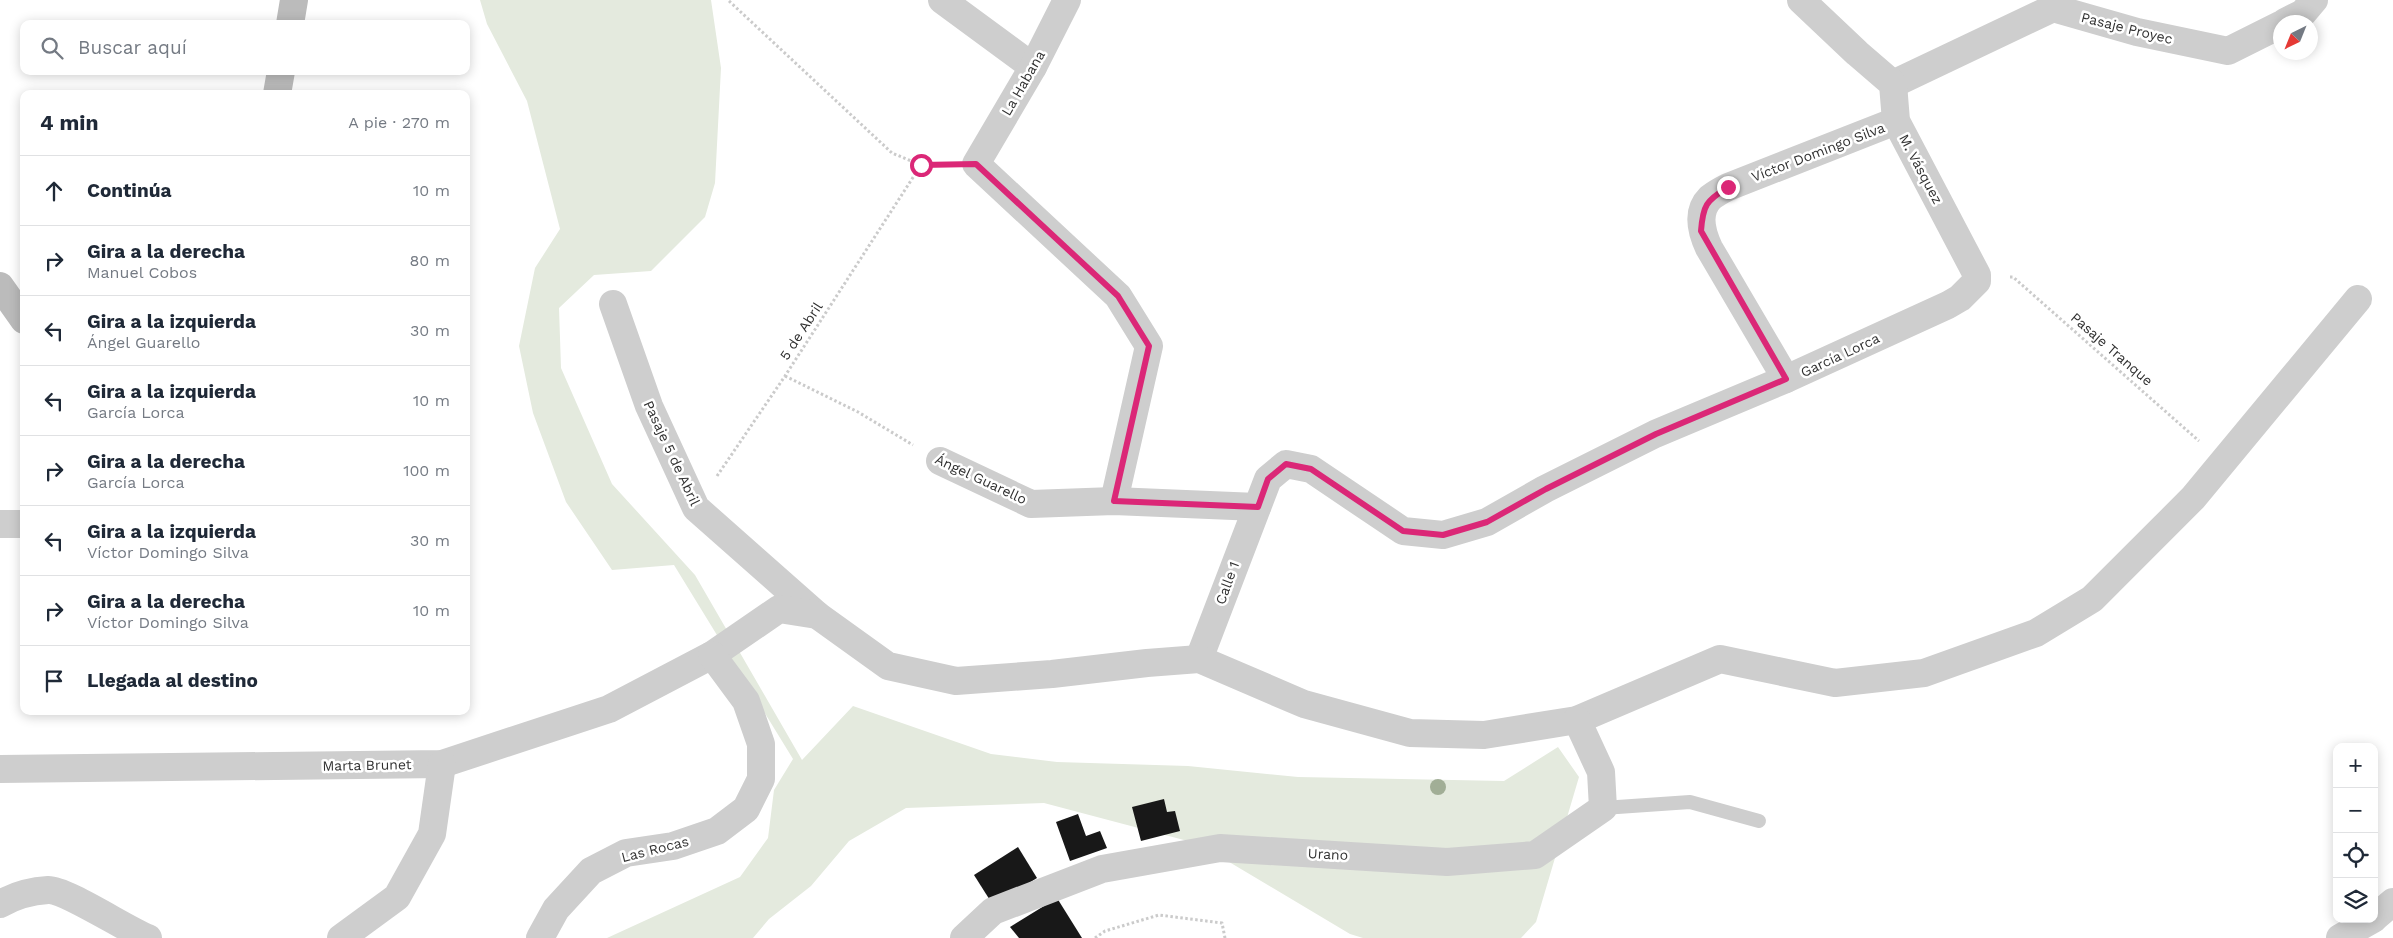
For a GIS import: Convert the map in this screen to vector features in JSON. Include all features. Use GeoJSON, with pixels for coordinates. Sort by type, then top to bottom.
{"type":"FeatureCollection","features":[{"type":"Feature","properties":{"kind":"street"},"geometry":{"type":"LineString","coordinates":[[291,20],[294,0]]}},
{"type":"Feature","properties":{"kind":"street"},"geometry":{"type":"LineString","coordinates":[[942,0],[1033,67]]}},
{"type":"Feature","properties":{"kind":"street","name":"La Habana"},"geometry":{"type":"LineString","coordinates":[[976,164],[1033,67],[1067,0]]}},
{"type":"Feature","properties":{"kind":"street"},"geometry":{"type":"LineString","coordinates":[[1802,0],[1857,53],[1893,84]]}},
{"type":"Feature","properties":{"kind":"street"},"geometry":{"type":"LineString","coordinates":[[2299,15],[2314,0]]}},
{"type":"Feature","properties":{"kind":"street","name":"Pasaje Proyec"},"geometry":{"type":"LineString","coordinates":[[1893,84],[2054,8],[2137,32],[2228,52],[2273,29]]}},
{"type":"Feature","properties":{"kind":"street"},"geometry":{"type":"LineString","coordinates":[[278,90],[280,75]]}},
{"type":"Feature","properties":{"kind":"street","name":"M. Vásquez"},"geometry":{"type":"LineString","coordinates":[[1893,84],[1896,121],[1977,275],[1977,282]]}},
{"type":"Feature","properties":{"kind":"street","name":"Víctor Domingo Silva"},"geometry":{"type":"LineString","coordinates":[[1786,379],[1701,231],[1702,215],[1709,199],[1728,187],[1896,121]]}},
{"type":"Feature","properties":{"kind":"street"},"geometry":{"type":"LineString","coordinates":[[976,164],[1118,296],[1149,346],[1114,501]]}},
{"type":"Feature","properties":{"kind":"street","name":"García Lorca"},"geometry":{"type":"LineString","coordinates":[[1258,507],[1268,479],[1286,464],[1311,469],[1403,531],[1443,535],[1487,522],[1546,489],[1656,434],[1786,379],[1948,305],[1960,298],[1977,282]]}},
{"type":"Feature","properties":{"kind":"street"},"geometry":{"type":"LineString","coordinates":[[0,286],[20,314]]}},
{"type":"Feature","properties":{"kind":"street"},"geometry":{"type":"LineString","coordinates":[[1199,660],[1304,704],[1410,733],[1484,736],[1577,720],[1720,659],[1835,683],[1924,673],[2036,632],[2092,599],[2194,498],[2358,300]]}},
{"type":"Feature","properties":{"kind":"street","name":"Pasaje 5 de Abril"},"geometry":{"type":"LineString","coordinates":[[613,304],[649,406],[696,508],[817,614],[888,666],[956,681],[1199,660]]}},
{"type":"Feature","properties":{"kind":"street","name":"Ángel Guarello"},"geometry":{"type":"LineString","coordinates":[[940,461],[1031,504],[1114,501],[1258,507]]}},
{"type":"Feature","properties":{"kind":"street","name":"Calle 1"},"geometry":{"type":"LineString","coordinates":[[1199,660],[1238,554],[1258,507]]}},
{"type":"Feature","properties":{"kind":"street"},"geometry":{"type":"LineString","coordinates":[[0,524],[20,524]]}},
{"type":"Feature","properties":{"kind":"street","name":"Marta Brunet"},"geometry":{"type":"LineString","coordinates":[[0,769],[442,764],[609,709],[712,655],[779,609],[817,614]]}},
{"type":"Feature","properties":{"kind":"street","name":"Las Rocas"},"geometry":{"type":"LineString","coordinates":[[540,938],[556,909],[591,871],[626,853],[673,846],[717,831],[746,809],[761,779],[761,744],[746,700],[712,655]]}},
{"type":"Feature","properties":{"kind":"street"},"geometry":{"type":"LineString","coordinates":[[1577,720],[1601,772],[1603,808]]}},
{"type":"Feature","properties":{"kind":"street"},"geometry":{"type":"LineString","coordinates":[[341,938],[397,897],[432,834],[442,764]]}},
{"type":"Feature","properties":{"kind":"street","name":"Urano"},"geometry":{"type":"LineString","coordinates":[[964,938],[994,911],[1102,869],[1220,848],[1448,862],[1535,855],[1603,808]]}},
{"type":"Feature","properties":{"kind":"street"},"geometry":{"type":"LineString","coordinates":[[0,904],[15,896],[50,890],[80,902],[148,938]]}},
{"type":"Feature","properties":{"kind":"street"},"geometry":{"type":"LineString","coordinates":[[2378,914],[2393,902]]}},
{"type":"Feature","properties":{"kind":"street"},"geometry":{"type":"LineString","coordinates":[[2340,938],[2365,923]]}},
{"type":"Feature","properties":{"kind":"lane"},"geometry":{"type":"LineString","coordinates":[[1603,808],[1690,802],[1759,821]]}},
{"type":"Feature","properties":{"kind":"path"},"geometry":{"type":"LineString","coordinates":[[729,1],[892,153],[921,165],[976,164]]}},
{"type":"Feature","properties":{"kind":"path","name":"5 de Abril"},"geometry":{"type":"LineString","coordinates":[[696,508],[785,376],[921,165]]}},
{"type":"Feature","properties":{"kind":"path","name":"Pasaje Tranque"},"geometry":{"type":"LineString","coordinates":[[1977,282],[2013,277],[2223,462]]}},
{"type":"Feature","properties":{"kind":"path","name":"Ángel Guarello"},"geometry":{"type":"LineString","coordinates":[[785,376],[858,412],[940,461]]}},
{"type":"Feature","properties":{"kind":"path"},"geometry":{"type":"LineString","coordinates":[[1095,938],[1105,931],[1159,915],[1222,923],[1225,938]]}},
{"type":"Feature","properties":{"kind":"shaded area"},"geometry":{"type":"Polygon","coordinates":[[[480,0],[711,0],[721,68],[715,183],[705,217],[651,271],[594,275],[559,308],[561,368],[612,484],[695,575],[802,760],[853,706],[991,754],[1057,762],[1188,766],[1298,777],[1504,781],[1558,747],[1579,777],[1536,922],[1521,938],[1363,938],[1350,934],[1199,844],[1044,803],[906,808],[849,841],[811,886],[769,919],[753,938],[607,938],[740,877],[768,838],[774,790],[793,759],[674,565],[612,570],[566,502],[533,413],[519,346],[535,268],[560,229],[527,101],[487,24],[480,0]]]}},
{"type":"Feature","properties":{"kind":"building"},"geometry":{"type":"Polygon","coordinates":[[[1164,799],[1167,812],[1175,811],[1180,831],[1141,841],[1132,807],[1164,799]]]}},
{"type":"Feature","properties":{"kind":"building"},"geometry":{"type":"Polygon","coordinates":[[[1078,814],[1086,836],[1100,831],[1107,848],[1070,861],[1056,822],[1078,814]]]}},
{"type":"Feature","properties":{"kind":"building"},"geometry":{"type":"Polygon","coordinates":[[[1018,847],[1037,878],[993,905],[974,875],[1018,847]]]}},
{"type":"Feature","properties":{"kind":"building"},"geometry":{"type":"Polygon","coordinates":[[[1057,898],[1082,938],[1019,938],[1010,927],[1057,898]]]}},
{"type":"Feature","properties":{"kind":"route"},"geometry":{"type":"LineString","coordinates":[[921,165],[976,164],[1118,296],[1149,346],[1114,501],[1258,507],[1268,479],[1286,464],[1311,469],[1403,531],[1443,535],[1487,522],[1546,489],[1656,434],[1786,379],[1709,248],[1701,231],[1702,215],[1709,199],[1728,187]]}}]}
